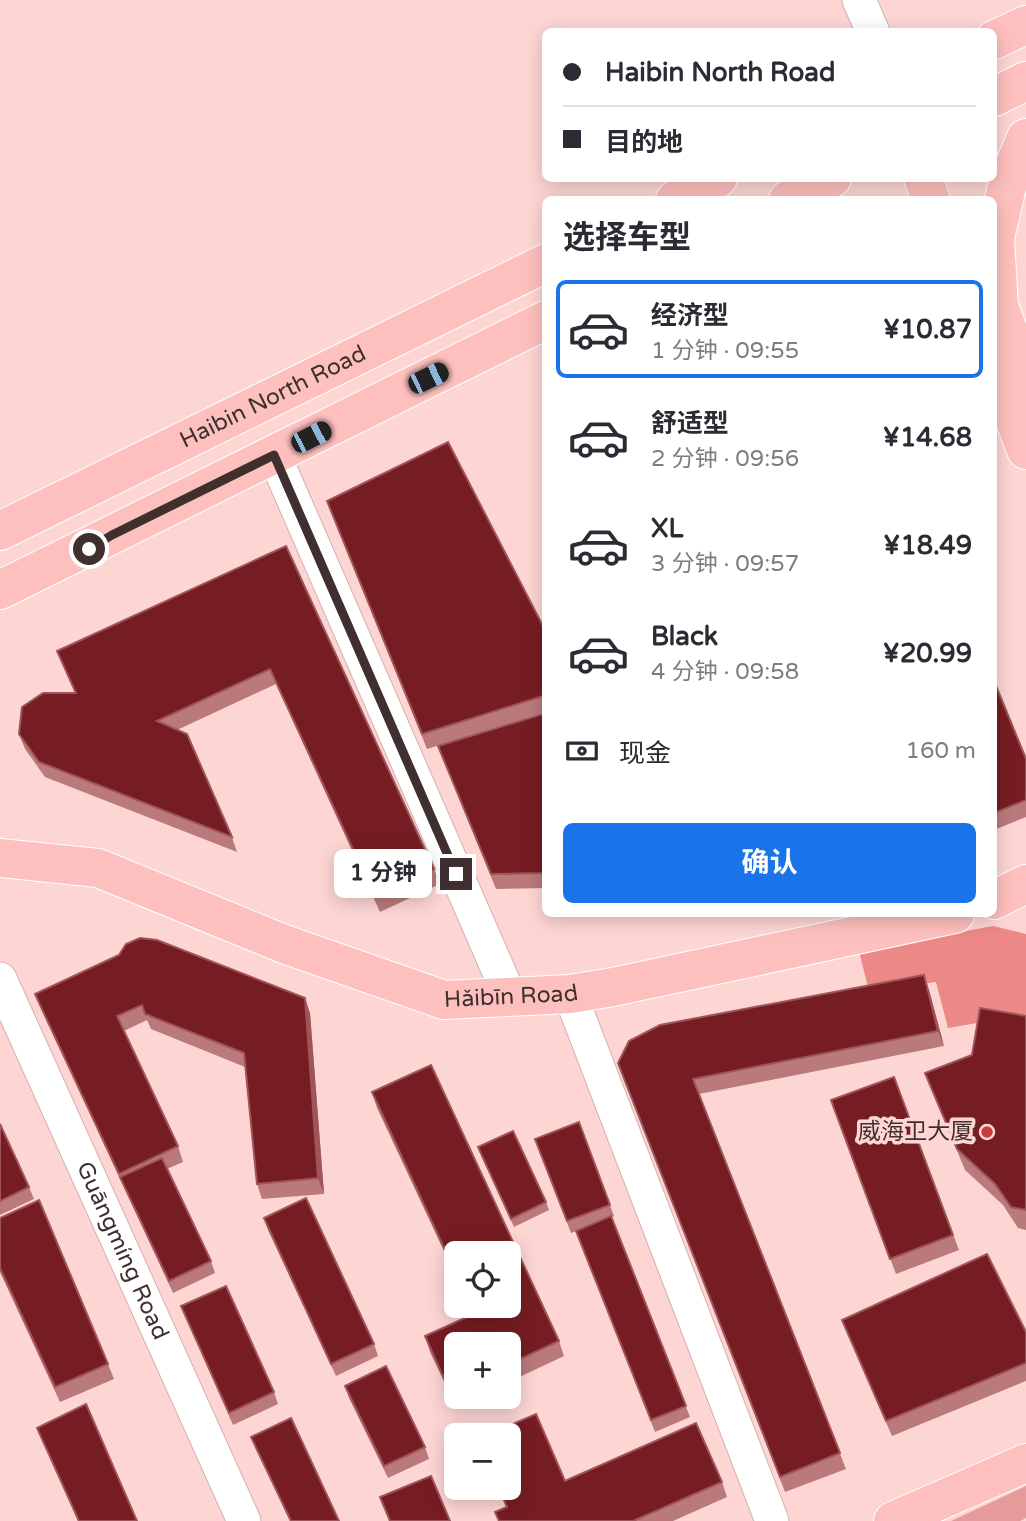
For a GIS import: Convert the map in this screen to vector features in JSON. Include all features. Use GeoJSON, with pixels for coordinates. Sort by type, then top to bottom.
{"type":"FeatureCollection","features":[{"type":"Feature","properties":{"kind":"main road"},"geometry":{"type":"LineString","coordinates":[[997,39],[1026,25]]}},
{"type":"Feature","properties":{"kind":"main road"},"geometry":{"type":"LineString","coordinates":[[997,96],[1026,81]]}},
{"type":"Feature","properties":{"kind":"main road"},"geometry":{"type":"LineString","coordinates":[[997,229],[1009,178],[1026,138]]}},
{"type":"Feature","properties":{"kind":"main road"},"geometry":{"type":"LineString","coordinates":[[683,196],[710,182]]}},
{"type":"Feature","properties":{"kind":"main road"},"geometry":{"type":"LineString","coordinates":[[796,196],[824,182]]}},
{"type":"Feature","properties":{"kind":"main road","name":"Haibin North Road"},"geometry":{"type":"LineString","coordinates":[[0,531],[542,265]]}},
{"type":"Feature","properties":{"kind":"main road"},"geometry":{"type":"LineString","coordinates":[[997,300],[1026,377]]}},
{"type":"Feature","properties":{"kind":"main road"},"geometry":{"type":"LineString","coordinates":[[0,590],[542,322]]}},
{"type":"Feature","properties":{"kind":"main road"},"geometry":{"type":"LineString","coordinates":[[997,372],[1026,450]]}},
{"type":"Feature","properties":{"kind":"main road","name":"Hǎibīn Road"},"geometry":{"type":"LineString","coordinates":[[0,858],[98,868],[284,944],[444,1000],[570,994],[613,987],[941,917]]}},
{"type":"Feature","properties":{"kind":"main road"},"geometry":{"type":"LineString","coordinates":[[997,898],[1026,884]]}},
{"type":"Feature","properties":{"kind":"main road"},"geometry":{"type":"LineString","coordinates":[[997,904],[1026,899]]}},
{"type":"Feature","properties":{"kind":"main road"},"geometry":{"type":"LineString","coordinates":[[997,911],[1026,915]]}},
{"type":"Feature","properties":{"kind":"main road"},"geometry":{"type":"LineString","coordinates":[[892,1521],[1026,1463]]}},
{"type":"Feature","properties":{"kind":"street"},"geometry":{"type":"LineString","coordinates":[[859,0],[871,28]]}},
{"type":"Feature","properties":{"kind":"street"},"geometry":{"type":"LineString","coordinates":[[274,455],[510,997]]}},
{"type":"Feature","properties":{"kind":"street"},"geometry":{"type":"LineString","coordinates":[[0,605],[112,535]]}},
{"type":"Feature","properties":{"kind":"street","name":"Guāngmíng Road"},"geometry":{"type":"LineString","coordinates":[[0,979],[244,1521]]}},
{"type":"Feature","properties":{"kind":"street"},"geometry":{"type":"LineString","coordinates":[[570,994],[772,1521]]}},
{"type":"Feature","properties":{"kind":"shaded area"},"geometry":{"type":"Polygon","coordinates":[[[993,926],[1026,934],[1026,1025],[995,1020],[948,1028],[936,982],[869,991],[859,951],[993,926]]]}},
{"type":"Feature","properties":{"kind":"shaded area"},"geometry":{"type":"Polygon","coordinates":[[[1026,1486],[1026,1518],[1020,1521],[951,1521],[1026,1486]]]}},
{"type":"Feature","properties":{"kind":"building"},"geometry":{"type":"Polygon","coordinates":[[[448,442],[542,624],[542,696],[422,734],[327,501],[448,442]]]}},
{"type":"Feature","properties":{"kind":"building"},"geometry":{"type":"Polygon","coordinates":[[[286,546],[434,869],[375,897],[270,669],[157,721],[187,734],[232,837],[39,762],[19,734],[22,707],[43,693],[76,693],[57,651],[286,546]]]}},
{"type":"Feature","properties":{"kind":"building"},"geometry":{"type":"Polygon","coordinates":[[[997,688],[1026,759],[1026,800],[997,812],[997,688]]]}},
{"type":"Feature","properties":{"kind":"building"},"geometry":{"type":"Polygon","coordinates":[[[542,714],[542,873],[491,874],[438,746],[542,714]]]}},
{"type":"Feature","properties":{"kind":"building"},"geometry":{"type":"Polygon","coordinates":[[[140,938],[157,940],[305,998],[318,1178],[257,1184],[244,1053],[145,1014],[142,1005],[117,1016],[178,1146],[119,1174],[35,994],[119,955],[126,944],[140,938]]]}},
{"type":"Feature","properties":{"kind":"building"},"geometry":{"type":"Polygon","coordinates":[[[924,975],[938,1031],[693,1079],[840,1453],[780,1477],[618,1063],[629,1041],[660,1025],[924,975]]]}},
{"type":"Feature","properties":{"kind":"building","name":"威海卫大厦"},"geometry":{"type":"Polygon","coordinates":[[[980,1008],[1026,1016],[1026,1210],[1011,1207],[995,1184],[957,1149],[925,1073],[972,1055],[980,1008]]]}},
{"type":"Feature","properties":{"kind":"building"},"geometry":{"type":"Polygon","coordinates":[[[431,1065],[513,1241],[444,1241],[444,1248],[372,1092],[431,1065]]]}},
{"type":"Feature","properties":{"kind":"building"},"geometry":{"type":"Polygon","coordinates":[[[894,1077],[953,1235],[890,1259],[831,1100],[894,1077]]]}},
{"type":"Feature","properties":{"kind":"building"},"geometry":{"type":"Polygon","coordinates":[[[579,1122],[610,1205],[567,1221],[535,1139],[579,1122]]]}},
{"type":"Feature","properties":{"kind":"building"},"geometry":{"type":"Polygon","coordinates":[[[0,1124],[29,1187],[0,1201],[0,1124]]]}},
{"type":"Feature","properties":{"kind":"building"},"geometry":{"type":"Polygon","coordinates":[[[513,1131],[546,1202],[511,1219],[478,1147],[513,1131]]]}},
{"type":"Feature","properties":{"kind":"building"},"geometry":{"type":"Polygon","coordinates":[[[162,1158],[211,1261],[169,1281],[120,1177],[162,1158]]]}},
{"type":"Feature","properties":{"kind":"building"},"geometry":{"type":"Polygon","coordinates":[[[306,1198],[374,1344],[331,1364],[264,1218],[306,1198]]]}},
{"type":"Feature","properties":{"kind":"building"},"geometry":{"type":"Polygon","coordinates":[[[39,1200],[108,1364],[55,1387],[0,1268],[0,1218],[39,1200]]]}},
{"type":"Feature","properties":{"kind":"building"},"geometry":{"type":"Polygon","coordinates":[[[611,1216],[686,1406],[651,1420],[576,1231],[611,1216]]]}},
{"type":"Feature","properties":{"kind":"building"},"geometry":{"type":"Polygon","coordinates":[[[987,1254],[1026,1332],[1026,1363],[886,1421],[842,1320],[987,1254]]]}},
{"type":"Feature","properties":{"kind":"building"},"geometry":{"type":"Polygon","coordinates":[[[521,1259],[559,1341],[521,1358],[521,1332],[444,1332],[444,1379],[425,1336],[465,1318],[521,1318],[521,1259]]]}},
{"type":"Feature","properties":{"kind":"building"},"geometry":{"type":"Polygon","coordinates":[[[226,1286],[274,1392],[229,1413],[181,1306],[226,1286]]]}},
{"type":"Feature","properties":{"kind":"building"},"geometry":{"type":"Polygon","coordinates":[[[386,1366],[425,1447],[384,1466],[345,1386],[386,1366]]]}},
{"type":"Feature","properties":{"kind":"building"},"geometry":{"type":"Polygon","coordinates":[[[86,1404],[137,1521],[79,1521],[37,1428],[86,1404]]]}},
{"type":"Feature","properties":{"kind":"building"},"geometry":{"type":"Polygon","coordinates":[[[536,1414],[565,1481],[696,1423],[722,1482],[633,1521],[499,1521],[495,1512],[507,1507],[504,1500],[521,1500],[521,1423],[515,1423],[536,1414]]]}},
{"type":"Feature","properties":{"kind":"building"},"geometry":{"type":"Polygon","coordinates":[[[291,1418],[339,1521],[291,1521],[251,1437],[291,1418]]]}},
{"type":"Feature","properties":{"kind":"building"},"geometry":{"type":"Polygon","coordinates":[[[431,1476],[450,1521],[390,1521],[380,1497],[431,1476]]]}},
{"type":"Feature","properties":{"kind":"place","name":"威海卫大厦"},"geometry":{"type":"Point","coordinates":[987,1132]}},
{"type":"Feature","properties":{"kind":"route"},"geometry":{"type":"LineString","coordinates":[[89,549],[274,455],[456,874]]}}]}
